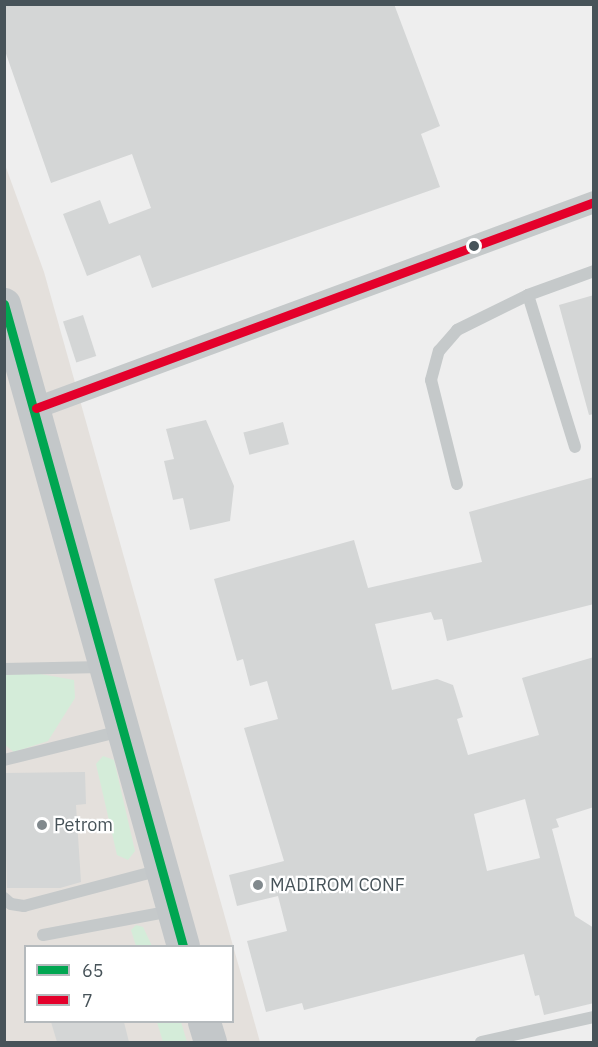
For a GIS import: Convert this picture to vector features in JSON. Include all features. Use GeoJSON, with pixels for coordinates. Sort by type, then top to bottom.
{"type":"FeatureCollection","features":[{"type":"Feature","properties":{"kind":"main road"},"geometry":{"type":"LineString","coordinates":[[4,304],[36,408],[104,667],[183,945]]}},
{"type":"Feature","properties":{"kind":"main road"},"geometry":{"type":"LineString","coordinates":[[204,1023],[210,1042]]}},
{"type":"Feature","properties":{"kind":"street"},"geometry":{"type":"LineString","coordinates":[[36,408],[594,202]]}},
{"type":"Feature","properties":{"kind":"lane"},"geometry":{"type":"LineString","coordinates":[[457,484],[430,380],[439,351],[457,330],[528,295],[594,271]]}},
{"type":"Feature","properties":{"kind":"lane"},"geometry":{"type":"LineString","coordinates":[[528,295],[575,447]]}},
{"type":"Feature","properties":{"kind":"lane"},"geometry":{"type":"LineString","coordinates":[[4,669],[104,667]]}},
{"type":"Feature","properties":{"kind":"lane"},"geometry":{"type":"LineString","coordinates":[[4,760],[123,730]]}},
{"type":"Feature","properties":{"kind":"lane"},"geometry":{"type":"LineString","coordinates":[[4,898],[11,904],[24,906],[162,870]]}},
{"type":"Feature","properties":{"kind":"lane"},"geometry":{"type":"LineString","coordinates":[[43,935],[172,911]]}},
{"type":"Feature","properties":{"kind":"lane"},"geometry":{"type":"LineString","coordinates":[[481,1042],[594,1017]]}},
{"type":"Feature","properties":{"kind":"shaded area"},"geometry":{"type":"Polygon","coordinates":[[[4,162],[44,272],[233,945],[24,945],[24,1023],[234,1023],[234,949],[260,1042],[5,1042],[4,162]]]}},
{"type":"Feature","properties":{"kind":"green space"},"geometry":{"type":"Polygon","coordinates":[[[35,673],[74,680],[75,698],[48,741],[14,752],[5,745],[4,675],[35,673]]]}},
{"type":"Feature","properties":{"kind":"green space"},"geometry":{"type":"Polygon","coordinates":[[[103,756],[114,760],[135,851],[128,860],[117,855],[96,764],[103,756]]]}},
{"type":"Feature","properties":{"kind":"green space"},"geometry":{"type":"Polygon","coordinates":[[[136,925],[143,927],[152,945],[136,945],[131,930],[136,925]]]}},
{"type":"Feature","properties":{"kind":"green space"},"geometry":{"type":"Polygon","coordinates":[[[157,1023],[181,1023],[187,1042],[163,1042],[157,1023]]]}},
{"type":"Feature","properties":{"kind":"building"},"geometry":{"type":"Polygon","coordinates":[[[4,4],[394,4],[440,126],[421,134],[440,187],[152,288],[140,255],[87,276],[63,214],[100,200],[109,224],[151,208],[132,154],[51,183],[4,48],[4,4]]]}},
{"type":"Feature","properties":{"kind":"building"},"geometry":{"type":"Polygon","coordinates":[[[594,295],[594,414],[589,415],[559,305],[594,295]]]}},
{"type":"Feature","properties":{"kind":"building"},"geometry":{"type":"Polygon","coordinates":[[[83,315],[96,356],[76,362],[63,321],[83,315]]]}},
{"type":"Feature","properties":{"kind":"building"},"geometry":{"type":"Polygon","coordinates":[[[206,420],[234,486],[230,521],[190,530],[183,498],[173,500],[164,461],[174,459],[166,429],[206,420]]]}},
{"type":"Feature","properties":{"kind":"building"},"geometry":{"type":"Polygon","coordinates":[[[283,422],[289,444],[249,455],[243,433],[283,422]]]}},
{"type":"Feature","properties":{"kind":"building"},"geometry":{"type":"Polygon","coordinates":[[[594,477],[594,604],[447,641],[442,619],[434,620],[431,612],[375,624],[392,690],[437,679],[453,685],[463,717],[457,719],[468,755],[539,735],[522,678],[594,657],[594,807],[556,819],[559,827],[552,829],[575,916],[594,928],[594,1003],[544,1015],[539,995],[535,996],[524,954],[304,1010],[302,1003],[266,1012],[247,941],[287,931],[278,896],[237,906],[229,875],[284,861],[244,728],[278,719],[267,681],[250,686],[243,659],[237,661],[214,579],[354,540],[368,588],[482,562],[469,512],[594,477]],[[525,799],[474,814],[487,871],[540,858],[525,799]]]}},
{"type":"Feature","properties":{"kind":"building","name":"Petrom"},"geometry":{"type":"Polygon","coordinates":[[[85,772],[86,804],[76,805],[81,882],[60,888],[7,888],[4,773],[85,772]]]}},
{"type":"Feature","properties":{"kind":"building"},"geometry":{"type":"Polygon","coordinates":[[[51,1023],[124,1023],[129,1042],[57,1042],[51,1023]]]}},
{"type":"Feature","properties":{"kind":"transit line","name":"7"},"geometry":{"type":"LineString","coordinates":[[36,408],[594,202]]}},
{"type":"Feature","properties":{"kind":"transit line","name":"65"},"geometry":{"type":"LineString","coordinates":[[4,304],[183,945]]}},
{"type":"Feature","properties":{"kind":"place","name":"Petrom"},"geometry":{"type":"Point","coordinates":[42,825]}},
{"type":"Feature","properties":{"kind":"place","name":"MADIROM CONF"},"geometry":{"type":"Point","coordinates":[258,885]}}]}
